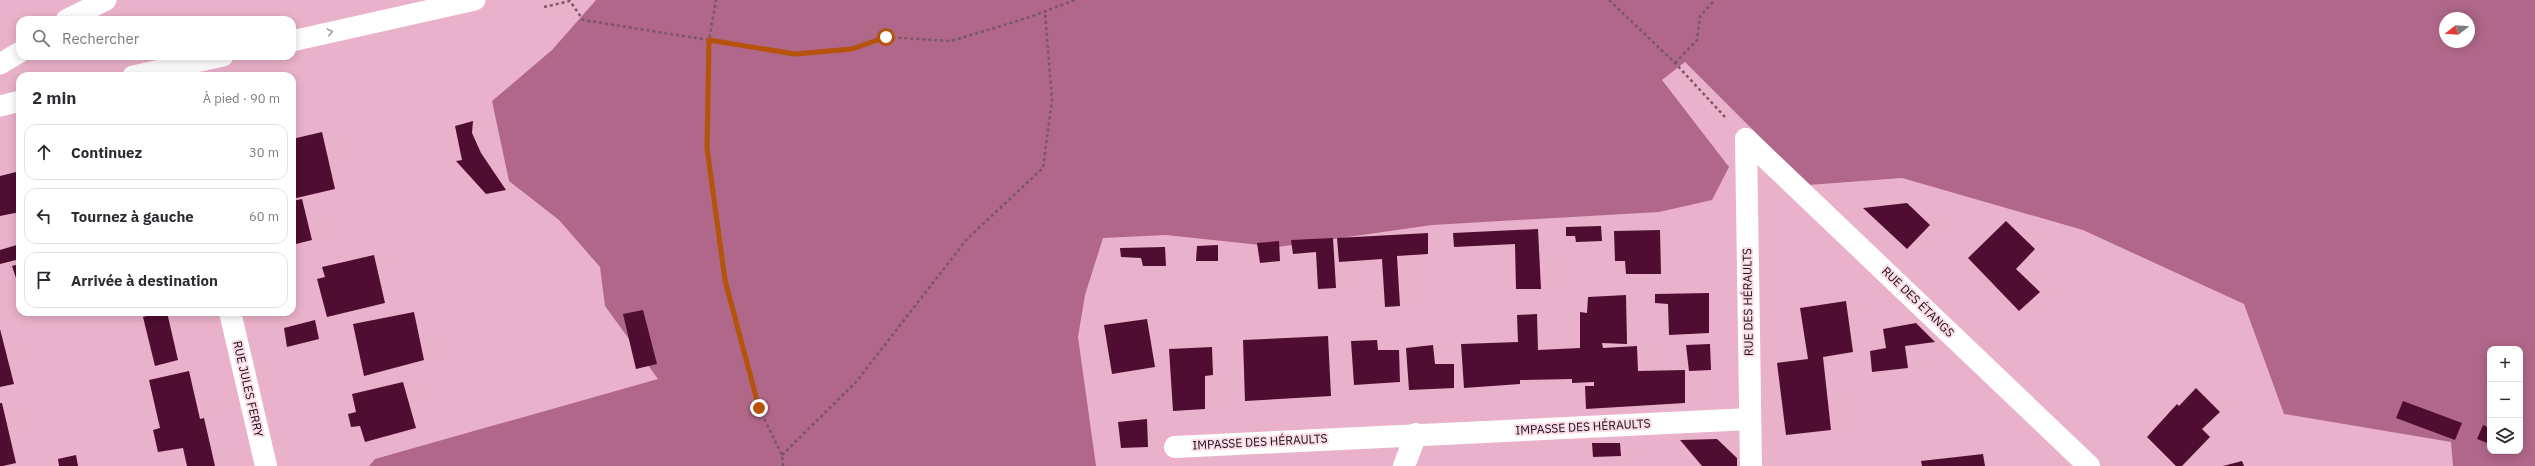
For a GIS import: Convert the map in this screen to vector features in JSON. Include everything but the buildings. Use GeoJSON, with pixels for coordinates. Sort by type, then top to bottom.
{"type":"FeatureCollection","features":[{"type":"Feature","properties":{"kind":"street","name":"RUE DES HÉRAULTS"},"geometry":{"type":"LineString","coordinates":[[1746,139],[1750,466]]}},
{"type":"Feature","properties":{"kind":"street","name":"RUE DES ÉTANGS"},"geometry":{"type":"LineString","coordinates":[[1746,139],[2089,466]]}},
{"type":"Feature","properties":{"kind":"street","name":"RUE JULES FERRY"},"geometry":{"type":"LineString","coordinates":[[231,316],[266,466]]}},
{"type":"Feature","properties":{"kind":"street","name":"IMPASSE DES HÉRAULTS"},"geometry":{"type":"LineString","coordinates":[[1175,447],[1416,434],[1750,420]]}},
{"type":"Feature","properties":{"kind":"street"},"geometry":{"type":"LineString","coordinates":[[1404,466],[1416,434]]}},
{"type":"Feature","properties":{"kind":"lane"},"geometry":{"type":"LineString","coordinates":[[74,16],[106,0]]}},
{"type":"Feature","properties":{"kind":"lane"},"geometry":{"type":"LineString","coordinates":[[296,40],[475,0]]}},
{"type":"Feature","properties":{"kind":"lane"},"geometry":{"type":"LineString","coordinates":[[0,64],[16,54]]}},
{"type":"Feature","properties":{"kind":"lane"},"geometry":{"type":"LineString","coordinates":[[150,72],[205,60]]}},
{"type":"Feature","properties":{"kind":"lane"},"geometry":{"type":"LineString","coordinates":[[0,106],[16,102]]}},
{"type":"Feature","properties":{"kind":"path"},"geometry":{"type":"LineString","coordinates":[[716,0],[709,40],[707,148],[725,280],[759,408],[782,456],[783,466]]}},
{"type":"Feature","properties":{"kind":"path"},"geometry":{"type":"LineString","coordinates":[[544,7],[570,1],[584,20],[795,54],[852,49],[886,37],[951,41],[1045,12],[1076,0]]}},
{"type":"Feature","properties":{"kind":"path"},"geometry":{"type":"LineString","coordinates":[[1608,0],[1675,63],[1746,139]]}},
{"type":"Feature","properties":{"kind":"path"},"geometry":{"type":"LineString","coordinates":[[1675,63],[1697,40],[1700,16],[1715,0]]}},
{"type":"Feature","properties":{"kind":"path"},"geometry":{"type":"LineString","coordinates":[[782,456],[856,382],[967,238],[1043,168],[1052,100],[1045,12]]}},
{"type":"Feature","properties":{"kind":"shaded area"},"geometry":{"type":"Polygon","coordinates":[[[596,0],[2535,0],[2535,466],[2453,466],[2451,442],[2284,414],[2244,304],[2083,230],[1902,178],[1808,185],[1685,62],[1662,80],[1729,167],[1712,200],[1659,212],[1432,225],[1278,247],[1166,235],[1103,238],[1085,295],[1078,337],[1096,466],[369,466],[375,459],[658,379],[605,306],[600,267],[559,220],[509,181],[492,101],[552,50],[596,0]]]}},
{"type":"Feature","properties":{"kind":"route"},"geometry":{"type":"LineString","coordinates":[[759,408],[725,280],[707,148],[709,40],[795,54],[852,49],[886,37]]}}]}
